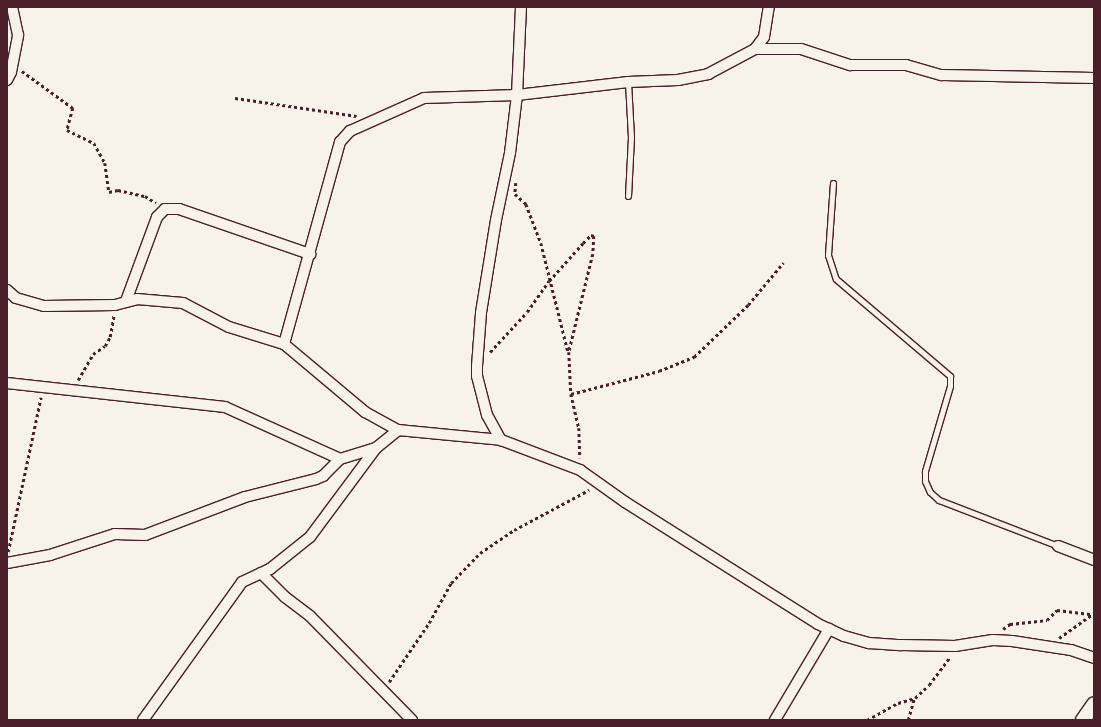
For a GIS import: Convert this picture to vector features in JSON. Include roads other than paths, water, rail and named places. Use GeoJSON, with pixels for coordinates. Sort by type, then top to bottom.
{"type":"FeatureCollection","features":[{"type":"Feature","properties":{"kind":"main road"},"geometry":{"type":"LineString","coordinates":[[1083,720],[1094,704]]}},
{"type":"Feature","properties":{"kind":"street"},"geometry":{"type":"LineString","coordinates":[[7,80],[12,65],[18,35],[12,7]]}},
{"type":"Feature","properties":{"kind":"street"},"geometry":{"type":"LineString","coordinates":[[501,440],[487,415],[477,376],[477,366],[481,313],[496,220],[510,153],[517,95],[521,7]]}},
{"type":"Feature","properties":{"kind":"street"},"geometry":{"type":"LineString","coordinates":[[284,344],[340,142],[350,131],[424,98],[517,95],[628,82],[678,80],[704,75],[755,49],[764,37],[769,7]]}},
{"type":"Feature","properties":{"kind":"street"},"geometry":{"type":"LineString","coordinates":[[755,49],[801,49],[850,65],[906,65],[942,75],[1094,78]]}},
{"type":"Feature","properties":{"kind":"street"},"geometry":{"type":"LineString","coordinates":[[126,301],[157,217],[165,209],[179,209],[310,254]]}},
{"type":"Feature","properties":{"kind":"street"},"geometry":{"type":"LineString","coordinates":[[7,290],[16,298],[44,306],[115,305],[126,301],[164,300],[183,303],[229,327],[284,344],[365,412],[398,430],[501,440],[580,470],[625,502],[829,629],[869,643],[955,646],[993,640],[1071,650],[1094,658]]}},
{"type":"Feature","properties":{"kind":"street"},"geometry":{"type":"LineString","coordinates":[[7,383],[74,392],[225,407],[340,459]]}},
{"type":"Feature","properties":{"kind":"street"},"geometry":{"type":"LineString","coordinates":[[143,720],[242,582],[261,573],[310,537],[376,448],[398,430]]}},
{"type":"Feature","properties":{"kind":"street"},"geometry":{"type":"LineString","coordinates":[[7,563],[50,555],[115,534],[145,535],[245,497],[316,479],[323,476],[340,459],[376,448]]}},
{"type":"Feature","properties":{"kind":"street"},"geometry":{"type":"LineString","coordinates":[[1058,546],[1094,560]]}},
{"type":"Feature","properties":{"kind":"street"},"geometry":{"type":"LineString","coordinates":[[261,573],[285,597],[310,616],[412,720]]}},
{"type":"Feature","properties":{"kind":"street"},"geometry":{"type":"LineString","coordinates":[[775,720],[829,629]]}},
{"type":"Feature","properties":{"kind":"lane"},"geometry":{"type":"LineString","coordinates":[[628,82],[632,137],[628,196]]}},
{"type":"Feature","properties":{"kind":"lane"},"geometry":{"type":"LineString","coordinates":[[833,183],[828,255],[836,279],[950,376],[950,386],[925,471],[925,481],[930,492],[939,500],[1058,546]]}}]}
